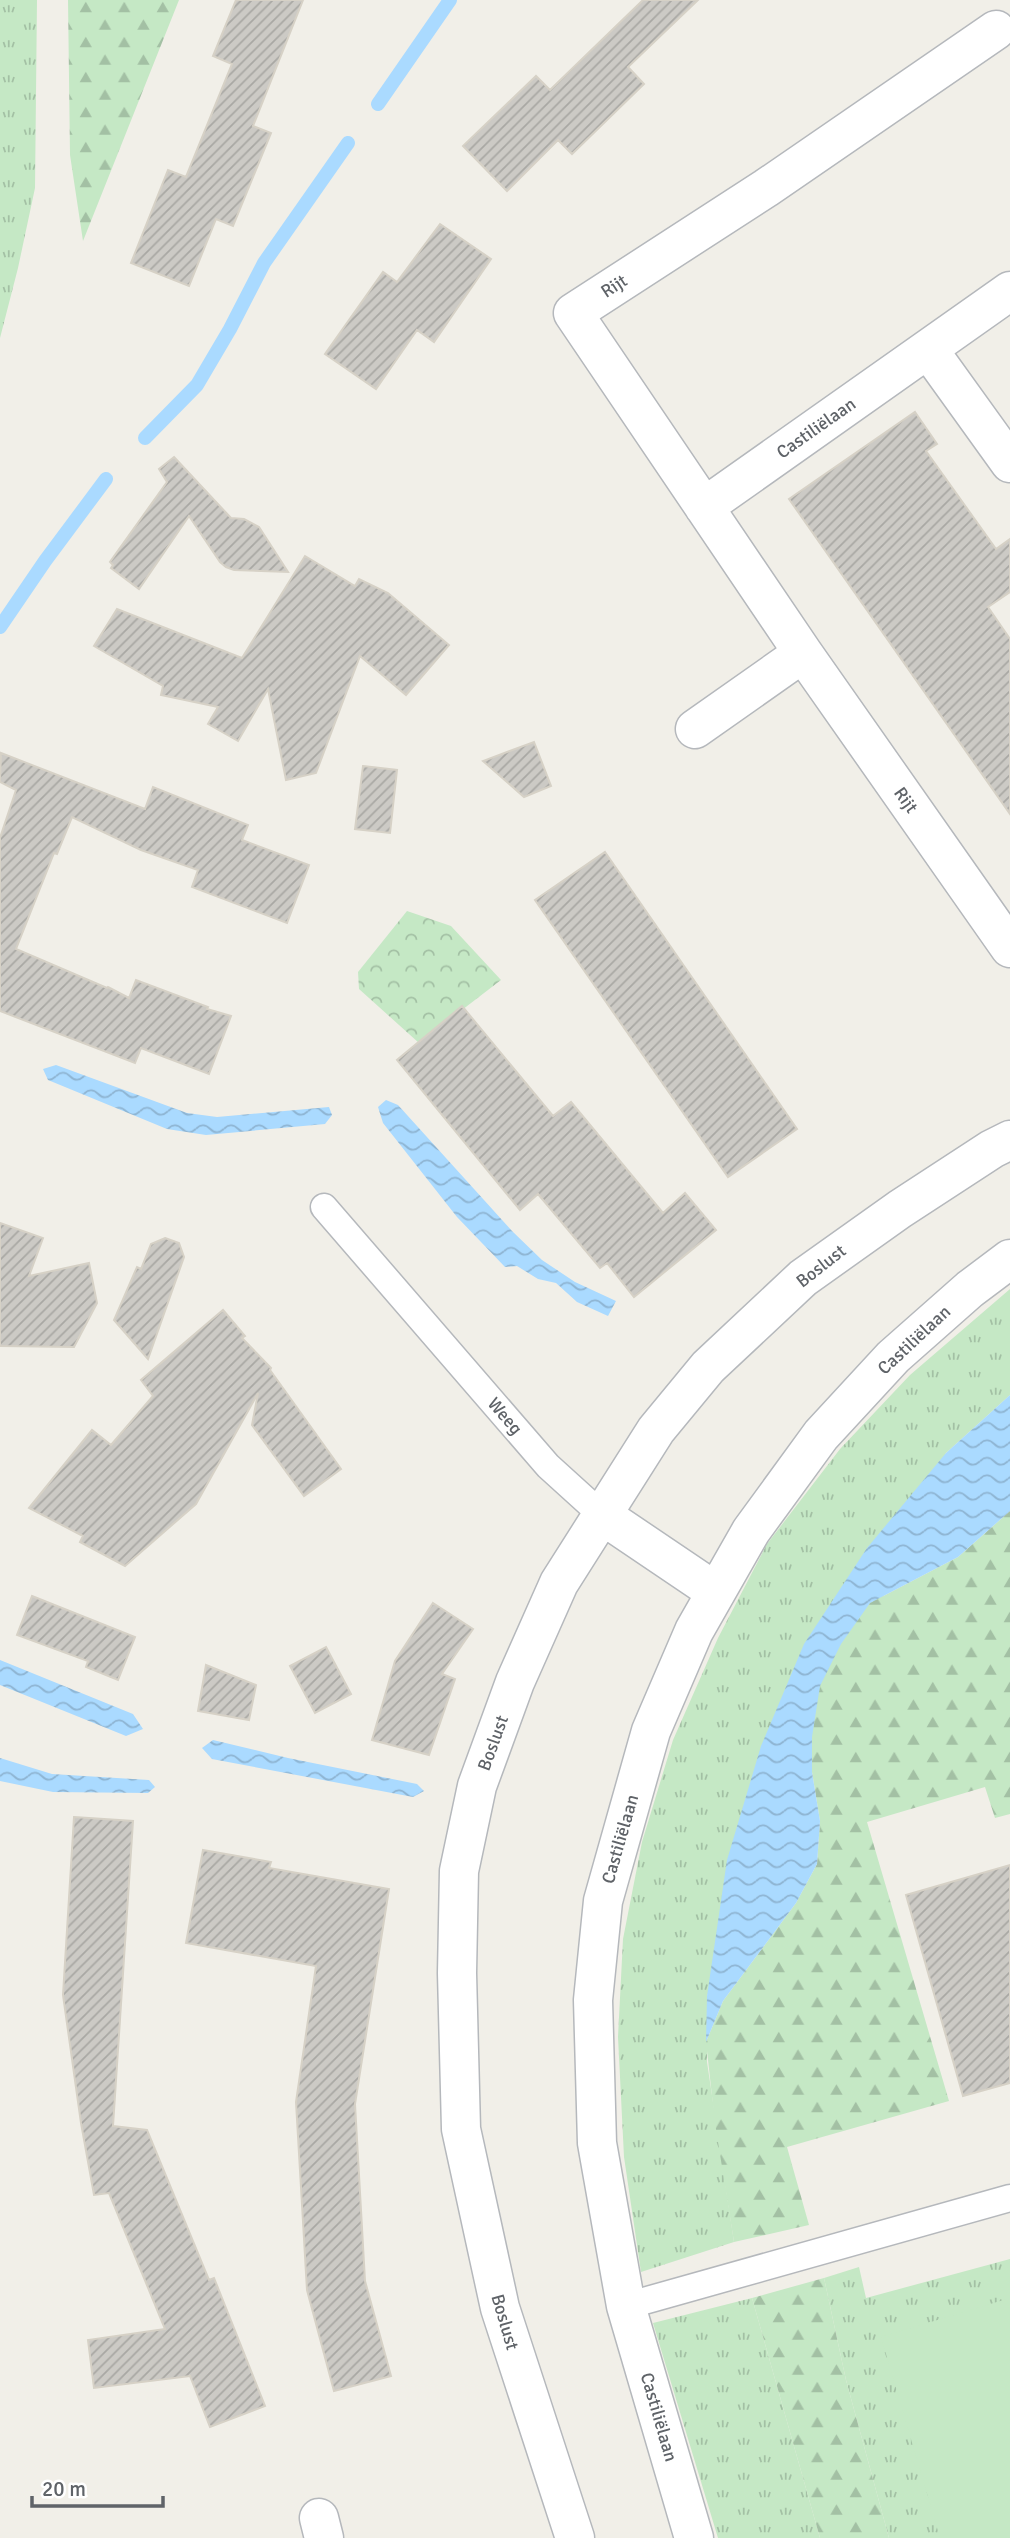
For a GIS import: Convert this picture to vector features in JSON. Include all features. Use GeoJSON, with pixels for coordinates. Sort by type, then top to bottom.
{"type":"FeatureCollection","features":[{"type":"Feature","properties":{"kind":"street","name":"Rijt"},"geometry":{"type":"LineString","coordinates":[[996,30],[766,188],[573,313],[803,653],[1010,948]]}},
{"type":"Feature","properties":{"kind":"street","name":"Castiliëlaan"},"geometry":{"type":"LineString","coordinates":[[704,507],[1010,291]]}},
{"type":"Feature","properties":{"kind":"street"},"geometry":{"type":"LineString","coordinates":[[928,349],[1010,463]]}},
{"type":"Feature","properties":{"kind":"street"},"geometry":{"type":"LineString","coordinates":[[695,729],[803,653]]}},
{"type":"Feature","properties":{"kind":"street","name":"Boslust"},"geometry":{"type":"LineString","coordinates":[[575,2538],[500,2308],[461,2129],[457,1973],[459,1871],[477,1786],[515,1682],[559,1583],[656,1430],[708,1367],[803,1278],[900,1209],[1010,1140]]}},
{"type":"Feature","properties":{"kind":"street","name":"Castiliëlaan"},"geometry":{"type":"LineString","coordinates":[[682,2535],[626,2306],[597,2143],[593,2000],[603,1901],[651,1731],[694,1631],[751,1531],[821,1435],[893,1357],[970,1289],[1010,1259]]}},
{"type":"Feature","properties":{"kind":"street","name":"Weeg"},"geometry":{"type":"LineString","coordinates":[[602,1515],[716,1592]]}},
{"type":"Feature","properties":{"kind":"lane","name":"Weeg"},"geometry":{"type":"LineString","coordinates":[[324,1207],[548,1466],[602,1515]]}},
{"type":"Feature","properties":{"kind":"lane"},"geometry":{"type":"LineString","coordinates":[[626,2306],[1010,2198]]}},
{"type":"Feature","properties":{"kind":"green space"},"geometry":{"type":"Polygon","coordinates":[[[0,0],[37,0],[35,188],[0,338],[0,0]]]}},
{"type":"Feature","properties":{"kind":"green space"},"geometry":{"type":"Polygon","coordinates":[[[68,0],[179,0],[83,241],[70,155],[68,0]]]}},
{"type":"Feature","properties":{"kind":"green space"},"geometry":{"type":"Polygon","coordinates":[[[407,911],[451,926],[501,980],[419,1043],[359,989],[358,972],[407,911]]]}},
{"type":"Feature","properties":{"kind":"green space"},"geometry":{"type":"Polygon","coordinates":[[[1010,1289],[1010,1395],[946,1453],[707,1996],[707,2062],[734,2242],[641,2272],[624,2157],[618,2037],[623,1939],[642,1842],[673,1740],[718,1638],[767,1544],[840,1449],[910,1375],[1010,1289]]]}},
{"type":"Feature","properties":{"kind":"green space"},"geometry":{"type":"Polygon","coordinates":[[[1010,1511],[1010,1814],[995,1818],[985,1787],[867,1822],[949,2101],[787,2147],[809,2225],[734,2242],[715,2123],[706,2042],[723,2001],[796,1903],[817,1864],[820,1821],[812,1772],[812,1737],[820,1685],[841,1644],[870,1603],[958,1557],[1010,1511]]]}},
{"type":"Feature","properties":{"kind":"green space"},"geometry":{"type":"Polygon","coordinates":[[[1010,2259],[1010,2300],[941,2538],[889,2538],[846,2380],[824,2278],[859,2267],[866,2298],[1010,2259]]]}},
{"type":"Feature","properties":{"kind":"green space"},"geometry":{"type":"Polygon","coordinates":[[[824,2278],[846,2380],[889,2538],[820,2538],[752,2298],[824,2278]]]}},
{"type":"Feature","properties":{"kind":"green space"},"geometry":{"type":"Polygon","coordinates":[[[752,2298],[820,2538],[718,2538],[653,2323],[752,2298]]]}},
{"type":"Feature","properties":{"kind":"green space"},"geometry":{"type":"Polygon","coordinates":[[[1010,2298],[1010,2538],[940,2538],[881,2337],[1010,2298]]]}},
{"type":"Feature","properties":{"kind":"water"},"geometry":{"type":"Polygon","coordinates":[[[56,1065],[187,1113],[217,1117],[329,1107],[332,1115],[325,1124],[206,1135],[167,1129],[48,1080],[43,1069],[56,1065]]]}},
{"type":"Feature","properties":{"kind":"water"},"geometry":{"type":"Polygon","coordinates":[[[386,1100],[398,1105],[512,1231],[542,1260],[575,1282],[616,1301],[608,1316],[577,1302],[556,1283],[538,1279],[517,1266],[505,1267],[457,1217],[383,1123],[378,1107],[386,1100]]]}},
{"type":"Feature","properties":{"kind":"water"},"geometry":{"type":"Polygon","coordinates":[[[1010,1395],[1010,1511],[958,1557],[870,1603],[841,1644],[820,1686],[812,1737],[812,1772],[820,1821],[817,1864],[796,1903],[723,2001],[706,2042],[707,1996],[727,1860],[761,1746],[804,1644],[867,1548],[946,1453],[1010,1395]]]}},
{"type":"Feature","properties":{"kind":"water"},"geometry":{"type":"Polygon","coordinates":[[[0,1660],[133,1714],[143,1729],[126,1736],[0,1685],[0,1660]]]}},
{"type":"Feature","properties":{"kind":"water"},"geometry":{"type":"Polygon","coordinates":[[[213,1740],[417,1784],[424,1791],[413,1797],[212,1759],[202,1748],[213,1740]]]}},
{"type":"Feature","properties":{"kind":"water"},"geometry":{"type":"Polygon","coordinates":[[[0,1758],[52,1774],[149,1780],[155,1787],[148,1793],[53,1792],[0,1781],[0,1758]]]}},
{"type":"Feature","properties":{"kind":"building"},"geometry":{"type":"Polygon","coordinates":[[[236,0],[303,0],[253,126],[271,133],[233,226],[216,219],[189,286],[131,263],[168,170],[186,177],[232,64],[213,56],[236,0]]]}},
{"type":"Feature","properties":{"kind":"building"},"geometry":{"type":"Polygon","coordinates":[[[643,0],[698,0],[628,67],[644,84],[572,154],[558,140],[507,191],[463,146],[536,76],[550,90],[643,0]]]}},
{"type":"Feature","properties":{"kind":"building"},"geometry":{"type":"Polygon","coordinates":[[[440,224],[491,259],[434,342],[417,330],[376,389],[325,354],[383,272],[397,282],[440,224]]]}},
{"type":"Feature","properties":{"kind":"building"},"geometry":{"type":"Polygon","coordinates":[[[915,412],[937,444],[926,451],[996,549],[1010,539],[1010,592],[988,607],[1010,639],[1010,814],[789,499],[915,412]]]}},
{"type":"Feature","properties":{"kind":"building"},"geometry":{"type":"Polygon","coordinates":[[[174,457],[231,518],[244,519],[259,527],[288,572],[234,570],[226,567],[189,516],[139,589],[111,568],[113,565],[110,562],[167,482],[159,469],[174,457]]]}},
{"type":"Feature","properties":{"kind":"building"},"geometry":{"type":"Polygon","coordinates":[[[305,556],[355,586],[359,579],[388,593],[449,645],[406,695],[360,656],[316,773],[286,780],[268,689],[238,741],[208,724],[218,707],[161,695],[163,686],[94,646],[117,609],[242,658],[305,556]]]}},
{"type":"Feature","properties":{"kind":"building"},"geometry":{"type":"Polygon","coordinates":[[[534,742],[551,786],[524,797],[483,761],[534,742]]]}},
{"type":"Feature","properties":{"kind":"building"},"geometry":{"type":"Polygon","coordinates":[[[1,753],[145,809],[153,787],[248,825],[242,840],[309,865],[287,923],[192,887],[198,870],[141,850],[72,817],[57,854],[54,853],[16,949],[129,998],[136,980],[231,1016],[209,1074],[141,1048],[135,1063],[0,1011],[0,838],[16,790],[0,782],[1,753]]]}},
{"type":"Feature","properties":{"kind":"building"},"geometry":{"type":"Polygon","coordinates":[[[363,766],[397,770],[390,833],[355,829],[363,766]]]}},
{"type":"Feature","properties":{"kind":"building"},"geometry":{"type":"Polygon","coordinates":[[[605,852],[797,1129],[728,1177],[535,900],[605,852]]]}},
{"type":"Feature","properties":{"kind":"building"},"geometry":{"type":"Polygon","coordinates":[[[462,1006],[553,1116],[571,1102],[663,1213],[685,1193],[716,1230],[634,1297],[607,1263],[600,1268],[538,1194],[520,1210],[397,1060],[462,1006]]]}},
{"type":"Feature","properties":{"kind":"building"},"geometry":{"type":"Polygon","coordinates":[[[0,1223],[43,1238],[29,1276],[89,1263],[97,1303],[74,1347],[0,1346],[0,1223]]]}},
{"type":"Feature","properties":{"kind":"building"},"geometry":{"type":"Polygon","coordinates":[[[165,1238],[179,1243],[184,1257],[148,1359],[114,1320],[137,1267],[141,1269],[151,1244],[165,1238]]]}},
{"type":"Feature","properties":{"kind":"building"},"geometry":{"type":"Polygon","coordinates":[[[223,1310],[245,1336],[242,1338],[271,1368],[341,1469],[304,1496],[252,1425],[258,1393],[196,1504],[125,1566],[80,1542],[83,1536],[29,1508],[92,1430],[111,1445],[153,1396],[141,1380],[223,1310]]]}},
{"type":"Feature","properties":{"kind":"building"},"geometry":{"type":"Polygon","coordinates":[[[32,1596],[135,1637],[118,1680],[86,1667],[88,1661],[17,1635],[32,1596]]]}},
{"type":"Feature","properties":{"kind":"building"},"geometry":{"type":"Polygon","coordinates":[[[433,1603],[473,1629],[442,1674],[455,1679],[429,1755],[372,1740],[395,1661],[433,1603]]]}},
{"type":"Feature","properties":{"kind":"building"},"geometry":{"type":"Polygon","coordinates":[[[326,1647],[351,1694],[315,1713],[290,1666],[326,1647]]]}},
{"type":"Feature","properties":{"kind":"building"},"geometry":{"type":"Polygon","coordinates":[[[206,1665],[256,1685],[249,1720],[198,1711],[206,1665]]]}},
{"type":"Feature","properties":{"kind":"building"},"geometry":{"type":"Polygon","coordinates":[[[74,1817],[133,1821],[113,2126],[147,2130],[209,2280],[214,2278],[265,2406],[210,2427],[190,2376],[94,2388],[88,2340],[165,2329],[109,2193],[94,2195],[81,2123],[63,1995],[74,1817]]]}},
{"type":"Feature","properties":{"kind":"building"},"geometry":{"type":"Polygon","coordinates":[[[203,1850],[271,1862],[269,1868],[389,1889],[355,2104],[365,2281],[391,2376],[334,2391],[307,2290],[296,2102],[316,1966],[186,1943],[203,1850]]]}},
{"type":"Feature","properties":{"kind":"building"},"geometry":{"type":"Polygon","coordinates":[[[1010,1865],[1010,2083],[963,2096],[906,1895],[1010,1865]]]}},
{"type":"Feature","properties":{"kind":"waterway"},"geometry":{"type":"LineString","coordinates":[[378,104],[450,0]]}},
{"type":"Feature","properties":{"kind":"waterway"},"geometry":{"type":"LineString","coordinates":[[145,438],[197,385],[264,263],[348,143]]}},
{"type":"Feature","properties":{"kind":"waterway"},"geometry":{"type":"LineString","coordinates":[[0,627],[106,479]]}}]}
